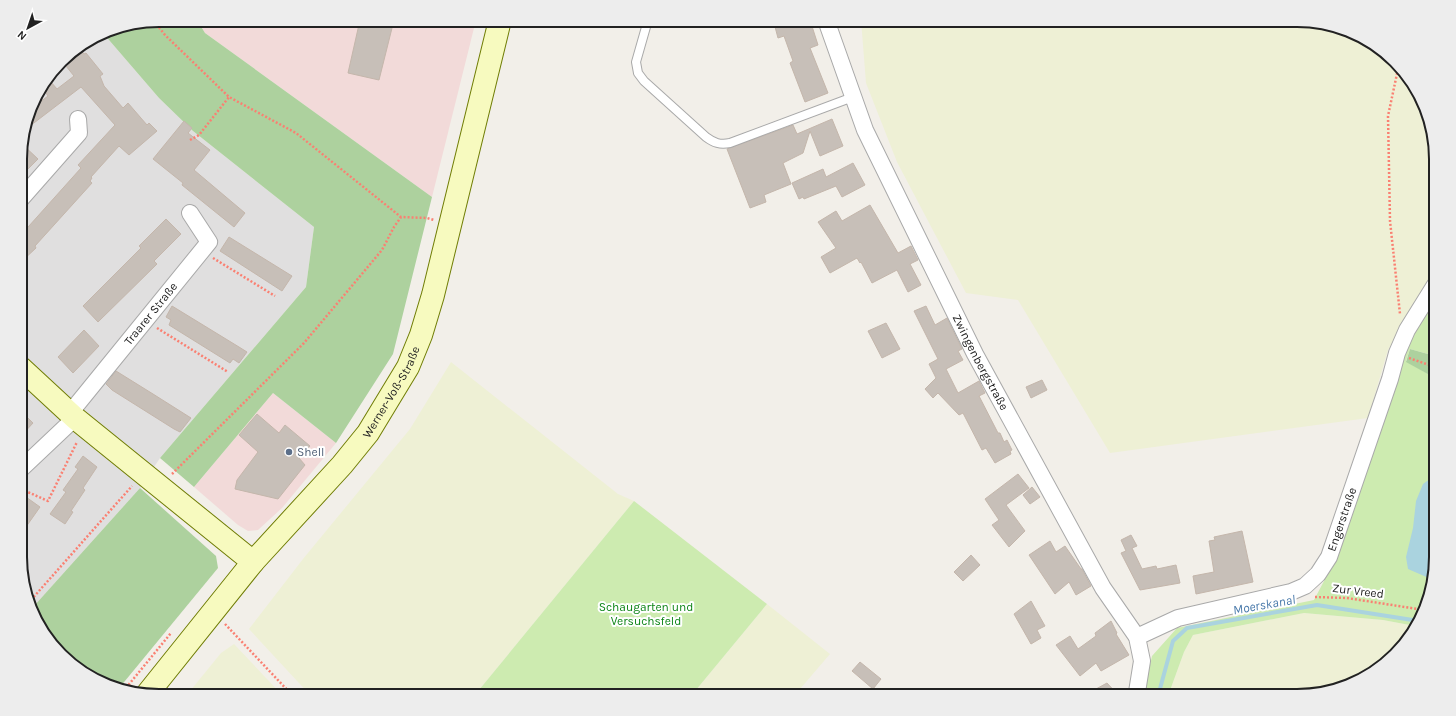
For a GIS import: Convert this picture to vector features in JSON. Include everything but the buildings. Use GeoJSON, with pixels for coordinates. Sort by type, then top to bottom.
{"type":"FeatureCollection","features":[{"type":"Feature","properties":{"kind":"main road","name":"Werner-Voß-Straße"},"geometry":{"type":"LineString","coordinates":[[152,689],[253,562],[342,464],[368,433],[404,374],[421,335],[433,295],[498,27]]}},
{"type":"Feature","properties":{"kind":"main road"},"geometry":{"type":"LineString","coordinates":[[27,374],[71,419],[144,472],[253,562]]}},
{"type":"Feature","properties":{"kind":"street","name":"Zwingenbergstraße"},"geometry":{"type":"LineString","coordinates":[[829,27],[865,130],[975,354],[1103,588],[1137,637],[1142,661],[1137,689]]}},
{"type":"Feature","properties":{"kind":"street"},"geometry":{"type":"LineString","coordinates":[[27,192],[79,133],[78,119]]}},
{"type":"Feature","properties":{"kind":"street"},"geometry":{"type":"LineString","coordinates":[[190,213],[209,242],[202,251]]}},
{"type":"Feature","properties":{"kind":"street","name":"Traarer Straße"},"geometry":{"type":"LineString","coordinates":[[27,464],[71,419],[146,320],[202,251]]}},
{"type":"Feature","properties":{"kind":"street","name":"Engerstraße"},"geometry":{"type":"LineString","coordinates":[[1137,637],[1178,618],[1291,592],[1305,586],[1318,574],[1329,557],[1390,379],[1397,353],[1407,330],[1429,295]]}},
{"type":"Feature","properties":{"kind":"lane"},"geometry":{"type":"LineString","coordinates":[[646,27],[636,62],[638,73],[644,81],[714,143],[730,143],[854,97]]}},
{"type":"Feature","properties":{"kind":"path"},"geometry":{"type":"LineString","coordinates":[[159,27],[229,97],[296,133],[401,217],[427,218],[450,225]]}},
{"type":"Feature","properties":{"kind":"path"},"geometry":{"type":"LineString","coordinates":[[1397,73],[1388,116],[1390,221],[1401,324],[1407,330]]}},
{"type":"Feature","properties":{"kind":"path"},"geometry":{"type":"LineString","coordinates":[[190,140],[199,135],[229,97]]}},
{"type":"Feature","properties":{"kind":"path"},"geometry":{"type":"LineString","coordinates":[[161,486],[304,343],[382,250],[401,217]]}},
{"type":"Feature","properties":{"kind":"path"},"geometry":{"type":"LineString","coordinates":[[202,251],[275,296]]}},
{"type":"Feature","properties":{"kind":"path"},"geometry":{"type":"LineString","coordinates":[[146,320],[228,372]]}},
{"type":"Feature","properties":{"kind":"path"},"geometry":{"type":"LineString","coordinates":[[1397,353],[1429,364]]}},
{"type":"Feature","properties":{"kind":"path"},"geometry":{"type":"LineString","coordinates":[[27,492],[48,501],[77,442],[71,419]]}},
{"type":"Feature","properties":{"kind":"path"},"geometry":{"type":"LineString","coordinates":[[34,597],[144,472]]}},
{"type":"Feature","properties":{"kind":"path","name":"Zur Vreed"},"geometry":{"type":"LineString","coordinates":[[1291,592],[1296,597],[1321,596],[1347,598],[1418,609]]}},
{"type":"Feature","properties":{"kind":"path"},"geometry":{"type":"LineString","coordinates":[[212,613],[226,625],[286,689]]}},
{"type":"Feature","properties":{"kind":"path"},"geometry":{"type":"LineString","coordinates":[[129,685],[176,628]]}},
{"type":"Feature","properties":{"kind":"shaded area"},"geometry":{"type":"Polygon","coordinates":[[[201,27],[474,27],[432,197],[205,33],[201,27]]]}},
{"type":"Feature","properties":{"kind":"shaded area"},"geometry":{"type":"Polygon","coordinates":[[[107,38],[159,98],[193,131],[314,227],[306,287],[160,458],[140,488],[36,604],[28,574],[27,557],[27,151],[37,109],[49,86],[72,60],[86,49],[107,38]]]}},
{"type":"Feature","properties":{"kind":"shaded area"},"geometry":{"type":"Polygon","coordinates":[[[273,393],[336,443],[282,508],[258,530],[248,531],[238,525],[194,487],[273,393]]]}},
{"type":"Feature","properties":{"kind":"green space"},"geometry":{"type":"Polygon","coordinates":[[[151,27],[201,27],[205,33],[432,197],[393,354],[336,443],[273,393],[194,487],[160,458],[306,287],[314,227],[193,131],[159,98],[107,38],[125,32],[151,27]]]}},
{"type":"Feature","properties":{"kind":"green space"},"geometry":{"type":"Polygon","coordinates":[[[862,27],[1305,27],[1339,34],[1370,49],[1396,72],[1407,86],[1422,117],[1428,142],[1429,159],[1429,282],[1388,350],[1368,418],[1110,453],[1018,300],[966,293],[897,162],[866,83],[862,27]]]}},
{"type":"Feature","properties":{"kind":"green space"},"geometry":{"type":"Polygon","coordinates":[[[1429,305],[1429,354],[1410,349],[1406,361],[1429,374],[1428,574],[1422,599],[1410,625],[1383,620],[1304,613],[1193,635],[1184,652],[1171,689],[1145,689],[1152,656],[1177,628],[1314,600],[1334,562],[1407,347],[1429,305]]]}},
{"type":"Feature","properties":{"kind":"green space"},"geometry":{"type":"Polygon","coordinates":[[[1410,349],[1429,354],[1429,375],[1406,362],[1410,349]]]}},
{"type":"Feature","properties":{"kind":"green space"},"geometry":{"type":"Polygon","coordinates":[[[451,362],[618,494],[634,501],[480,689],[305,689],[249,629],[303,559],[410,429],[451,362]]]}},
{"type":"Feature","properties":{"kind":"green space"},"geometry":{"type":"Polygon","coordinates":[[[140,488],[216,556],[218,568],[123,683],[109,679],[86,667],[72,656],[54,637],[45,623],[36,604],[140,488]]]}},
{"type":"Feature","properties":{"kind":"green space","name":"Schaugarten und Versuchsfeld"},"geometry":{"type":"Polygon","coordinates":[[[634,501],[767,604],[697,689],[480,689],[634,501]]]}},
{"type":"Feature","properties":{"kind":"green space"},"geometry":{"type":"Polygon","coordinates":[[[767,604],[830,654],[800,689],[697,689],[767,604]]]}},
{"type":"Feature","properties":{"kind":"green space"},"geometry":{"type":"Polygon","coordinates":[[[1304,613],[1383,620],[1410,625],[1396,644],[1370,667],[1339,682],[1305,689],[1171,689],[1184,652],[1193,635],[1304,613]]]}},
{"type":"Feature","properties":{"kind":"green space"},"geometry":{"type":"Polygon","coordinates":[[[234,644],[276,689],[192,689],[221,653],[234,644]]]}},
{"type":"Feature","properties":{"kind":"water"},"geometry":{"type":"Polygon","coordinates":[[[1429,480],[1429,557],[1427,577],[1408,569],[1406,557],[1413,528],[1416,501],[1423,484],[1429,480]]]}},
{"type":"Feature","properties":{"kind":"waterway","name":"Moerskanal"},"geometry":{"type":"LineString","coordinates":[[1160,689],[1173,641],[1187,628],[1317,605],[1412,620]]}},
{"type":"Feature","properties":{"kind":"place","name":"Shell"},"geometry":{"type":"Point","coordinates":[289,452]}}]}
